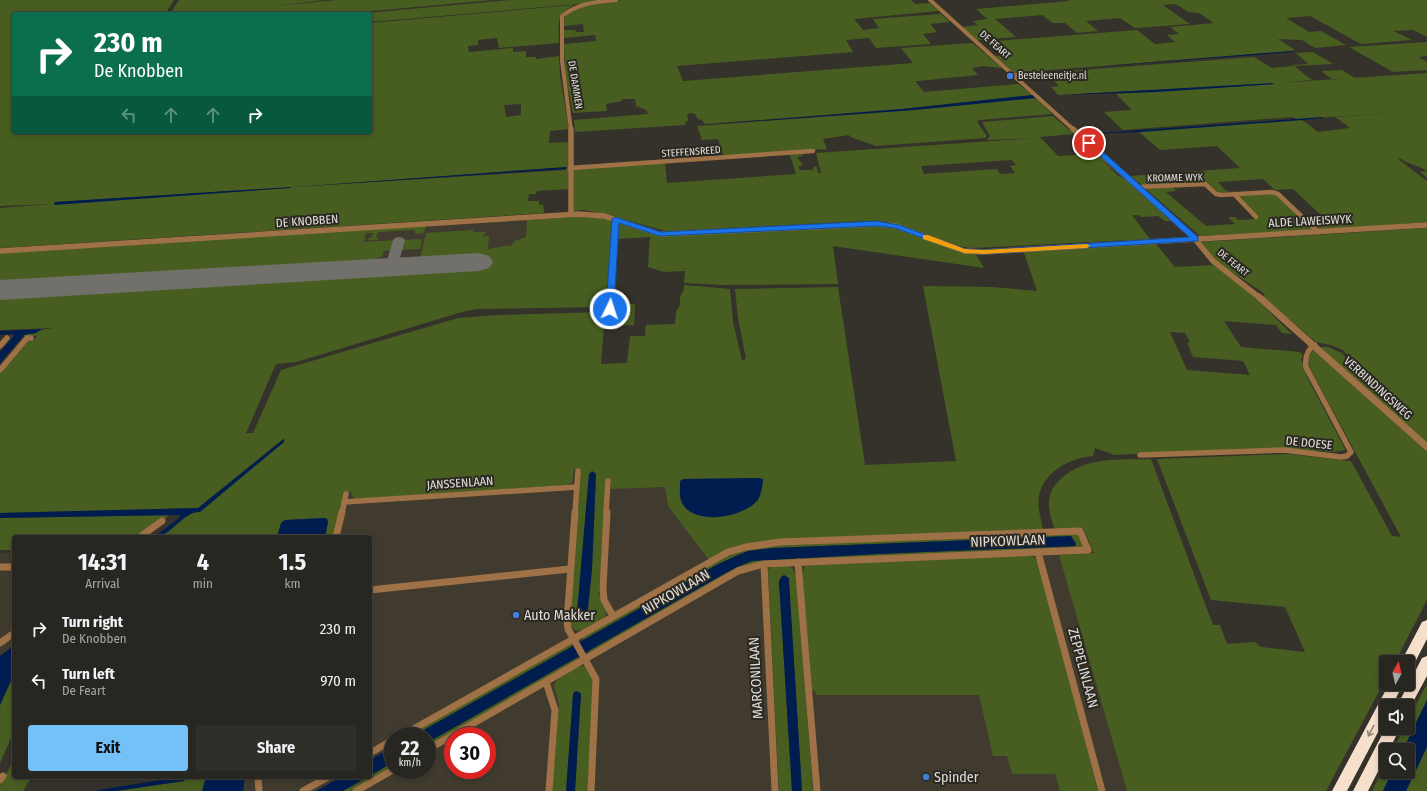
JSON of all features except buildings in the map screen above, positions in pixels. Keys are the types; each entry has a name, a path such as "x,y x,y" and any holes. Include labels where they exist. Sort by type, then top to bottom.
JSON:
{"highway":[{"path":"1412,655 1427,626"},
{"path":"1408,699 1427,662"},
{"path":"1339,791 1392,691"},
{"path":"1360,791 1389,735"}],"street":[{"name":"DE DAMMEN","path":"571,214 570,168 572,134 562,61 562,16 569,10 583,4 616,0"},
{"name":"DE FEART","path":"930,0 1195,239 1213,262 1256,294 1315,345"},
{"path":"1014,75 1044,72"},
{"name":"STEFFENSREED","path":"570,168 813,151"},
{"name":"KROMME WYK","path":"1138,187 1205,184 1216,194 1272,192 1278,194 1318,232"},
{"path":"1234,194 1256,217"},
{"name":"DE KNOBBEN","path":"0,251 571,214 595,214 660,234 876,224 896,226 964,251 984,252 1195,239"},
{"path":"610,309 615,219"},
{"name":"ALDE LAWEISWYK","path":"1195,239 1427,225"},
{"path":"0,339 7,338 0,346"},
{"path":"0,370 27,338 32,338"},
{"name":"VERBINDINGSWEG","path":"1315,345 1427,447"},
{"name":"DE DOESE","path":"1140,455 1284,450 1341,457 1347,456 1351,452 1306,367 1306,354 1310,347 1315,345"},
{"path":"578,471 567,621 568,629 596,679 597,688 591,791"},
{"path":"608,481 603,588 604,600 613,616"},
{"name":"JANSSENLAAN","path":"344,502 576,487"},
{"path":"336,535 346,494"},
{"path":"143,535 162,521"},
{"name":"NIPKOWLAAN","path":"417,727 728,552 746,547 765,544 1080,531 1088,550 764,564 738,572 585,658 436,745"},
{"name":"ZEPPELINLAAN","path":"1038,552 1102,791"},
{"path":"798,562 817,791"},
{"name":"MARCONILAAN","path":"764,564 775,791"},
{"path":"0,567 12,567"},
{"path":"372,590 570,569"},
{"path":"0,643 12,634"},
{"path":"546,682 555,710 549,791"},
{"path":"372,752 384,745"},
{"path":"356,791 384,775"},
{"path":"258,779 259,791"},
{"path":"303,791 324,779"}],"shaded area":[{"path":"527,220 526,237 514,241 481,286 0,330 0,254"},
{"path":"582,466 789,468 795,515 1055,530 1083,528 1094,553 1060,555 1127,791 243,791 245,779 372,779 372,535 326,535 341,488"},
{"path":"0,553 12,553 12,650 0,659"}],"green space":[{"path":"0,0 174,0 166,12 12,12 12,134 372,134 372,23 574,5 564,12 559,20 559,43 499,48 497,38 478,40 478,45 468,46 469,52 513,48 513,52 526,51 526,57 536,57 536,59 559,56 560,76 569,129 550,131 549,143 569,142 568,189 537,191 536,194 529,194 528,201 539,201 539,205 543,204 544,213 0,248 0,208 50,204 0,206","holes":["521,104 521,115 506,117 504,105","567,167 566,170 294,187","292,187 289,188 54,204 55,202"]},
{"path":"179,0 325,0 274,6 337,0 494,0 359,12 171,12"},
{"path":"511,0 606,0 579,4 372,22 372,12"},
{"path":"622,0 911,0 915,4 929,3 939,11 854,19 863,30 879,28 873,19 941,14 950,22 930,24 937,32 923,34 931,44 876,48 869,38 846,40 853,52 677,66 683,81 913,63 901,48 971,43 1002,68 983,66 972,68 978,75 915,81 924,92 1018,84 1033,95 902,109 705,124 702,120 698,119 695,114 690,113 687,115 688,120 685,125 575,132 574,120 648,114 646,110 636,106 635,99 622,99 622,101 606,104 607,111 573,113 565,74 564,44 596,41 595,35 564,38 564,30 584,32 583,24 564,26 565,16 585,5"},
{"path":"1066,0 1427,0 1427,37 1413,30 1393,31 1412,40 1361,44 1310,16 1286,18 1309,32 1321,31 1346,45 1315,48 1302,40 1278,39 1294,49 1292,51 1014,73 995,56 1011,54 997,41 1137,30 1155,44 1175,42 1167,35 1179,34 1170,27 1214,23 1199,13 1189,12 1175,4 1163,5 1190,24 1135,28 1120,18 1086,21 1098,31 1077,33 1065,23 1053,23 1042,15 995,19 1016,37 977,40 962,27 978,25 973,21 987,19 976,9 1070,1"},
{"path":"1427,42 1427,56 1419,57 1427,62 1427,70 1393,72 1349,47"},
{"path":"1313,52 1333,64 1294,66 1312,80 1278,83 1427,73 1427,171 1398,159 1427,181 1427,222 1318,230 1307,219 1322,216 1293,189 1275,190 1263,179 1218,182 1225,190 1230,192 1219,193 1207,183 1142,185 1130,176 1240,168 1217,146 1160,150 1139,132 1298,120 1293,117 1123,130 1104,112 1132,110 1116,94 1274,84 1058,95 1051,87 1059,86 1053,80 1044,80 1041,78 1046,77 1042,73 1254,57 1272,68 1308,64 1296,53","holes":["1390,113 1335,117 1350,128 1318,132 1301,119"]},
{"path":"1342,70 1355,78 1332,79 1321,71"},
{"path":"1033,98 1038,100 1052,114 979,120 977,122 987,136 985,138 876,146 850,137 849,135 823,139 827,149 724,157 718,139 702,140 697,126 914,110"},
{"path":"1053,116 1073,133 1040,137 1058,156 1097,154 1118,176 1123,178 1171,221 1165,221 1158,216 1141,217 1138,215 1132,215 1150,239 973,248 952,244 903,226 884,221 666,231 600,213 583,210 574,211 574,169 665,163 667,183 796,174 790,155 803,154 802,156 797,157 803,165 798,167 800,170 812,170 815,166 817,167 818,173 821,173 816,153 1036,138 987,140 990,136 982,122","holes":["1012,160 1016,165 1010,166 1015,173 1000,174 997,169 924,174 921,166"]},
{"path":"1427,171 1427,178 1420,172"},
{"path":"1173,187 1176,191 1166,192 1206,226 1235,224 1228,217 1235,217 1238,220 1258,219 1236,195 1268,193 1277,195 1313,230 1200,236 1146,189"},
{"path":"592,216 610,220 612,222 607,304 635,304 634,325 604,326 601,364 627,363 630,336 645,336 646,325 675,324 676,312 680,305 680,297 684,290 684,285 730,289 733,322 742,360 746,359 738,318 735,289 838,287 865,465 956,461 923,286 991,287 1037,291 1023,250 1155,243 1175,267 1213,265 1246,289 1292,334 1282,333 1276,325 1224,321 1241,347 1300,352 1303,356 1301,359 1309,381 1345,450 1333,452 1275,448 1112,455 1095,448 1093,456 1084,457 1067,463 1059,467 1046,479 1039,496 1038,504 1043,530 752,543 730,549 709,560 668,506 665,487 611,489 611,480 606,480 599,593 606,614 600,622 582,630 573,629 570,623 580,469 574,469 572,483 567,485 356,499 353,497 351,492 346,492 335,535 325,535 328,522 327,519 324,518 285,520 281,523 278,535 163,535 198,508 0,513 0,372 25,342 35,339 37,336 23,336 24,335 54,328 0,330 0,295 415,272 417,270 479,266 480,258 419,262 426,233 473,230 473,232 486,232 483,236 489,236 488,249 512,245 514,241 526,237 527,220","holes":["605,307 605,312 497,315 458,318 281,370 253,433 246,433 276,364 296,362 476,309","1170,332 1185,333 1190,342 1187,343 1193,357 1243,361 1250,375 1187,370","283,439 284,442 200,506","595,472 592,569 588,611 579,590 589,474","684,479 763,479 758,499 680,481"]},
{"path":"618,223 651,233 886,226 975,253 984,268 833,246 838,284 723,285 684,283 685,271 664,272 648,267 650,237 616,239"},
{"path":"426,226 424,233 415,234 415,230 378,232 376,238 378,238 378,240 368,240 372,237 373,233 366,233 364,238 367,238 362,242 398,240 395,250 384,251 382,256 370,262 0,284 0,252"},
{"path":"1427,228 1427,444 1321,348 1328,347 1342,353 1364,382 1377,392 1389,396 1389,393 1375,387 1369,382 1343,350 1331,345 1316,342 1263,297 1265,295 1262,292 1214,259 1201,242"},
{"path":"422,239 420,249 398,250 400,240"},
{"path":"1315,350 1427,449 1427,600 1399,655 1379,655 1379,691 1326,791 1127,791 1059,555 1094,553 1083,528 1055,530 1049,509 1049,499 1051,493 1061,479 1081,466 1104,461 1151,459 1213,625 1220,625 1227,644 1255,642 1261,647 1305,652 1285,607 1211,600 1157,459 1288,454 1351,461 1392,536 1401,537 1310,368 1309,355"},
{"path":"168,515 165,520 140,535 12,535 12,550 0,550 0,518"},
{"path":"1077,534 1080,536 1084,548 762,562 590,652 589,650 722,575 752,561 1075,546 1076,544 1071,536 773,548 748,551 736,555 583,640 583,637 728,555 758,546"},
{"path":"1027,555 1034,557 1039,563 1098,791 1060,791 1055,774 1012,774 1007,756 993,756 979,695 816,695 815,691 812,691 802,574 805,566"},
{"path":"788,566 792,568 796,575 813,791 802,791 789,581 781,577 779,582 792,791 779,791 768,570 771,567"},
{"path":"571,644 572,647 429,727 423,727"},
{"path":"577,657 578,660 462,727 455,727"},
{"path":"583,666 586,667 594,681 588,791 575,791 581,694 580,692 574,692 566,791 552,791 559,704 554,686 558,679 566,673"},
{"path":"12,678 12,736 0,763 0,705"},
{"path":"1427,684 1427,700 1415,725 1415,706"},
{"path":"444,733 444,737 436,742 436,738"},
{"path":"1400,735 1410,735 1406,743 1396,743"},
{"path":"1427,747 1427,791 1406,791 1412,779 1415,779 1415,772"},
{"path":"12,763 12,779 31,779 23,791 0,791 0,786"},
{"path":"384,767 384,772 372,779 372,775"},
{"path":"1379,777 1379,779 1389,779 1383,791 1372,791"},
{"path":"186,779 205,779 202,791 116,791 184,781"},
{"path":"366,779 372,779 350,791 343,791"}],"water":[{"path":"1292,51 1294,52 1092,67"},
{"path":"1274,84 1157,92 1061,95"},
{"path":"1033,95 1036,98 914,110 702,125 902,109"},
{"path":"1323,117 1303,120 1139,132 1084,134"},
{"path":"567,167 566,169 294,187"},
{"path":"292,187 289,188 54,205 55,202"},
{"path":"42,329 36,333 24,335 0,363 0,352 14,336 14,334 0,335 0,331"},
{"path":"284,439 284,442 200,512 187,516 162,535 157,535 179,518 180,515 0,518 0,513 198,508"},
{"path":"592,471 596,474 592,569 587,617 583,620 578,619 577,612 589,474"},
{"path":"684,479 763,479 762,490 758,500 751,506 731,515 707,517 697,515 688,510 681,501 680,481"},
{"path":"327,519 328,522 325,535 278,535 281,523 285,520"},
{"path":"1071,536 1076,544 1075,546 752,561 722,575 455,727 444,727 444,733 436,738 436,727 429,727 718,564 748,551 773,548"},
{"path":"784,575 789,578 802,791 792,791 779,582 781,577"},
{"path":"12,647 12,678 0,705 0,656"},
{"path":"577,691 581,694 575,791 566,791 573,695 574,692"},
{"path":"1427,700 1427,747 1415,772 1415,743 1406,743 1410,735 1415,735 1415,725"},
{"path":"384,752 384,767 372,775 372,759"},
{"path":"167,779 186,779 184,781 116,791 92,791"},
{"path":"205,779 245,779 243,791 202,791"},
{"path":"337,779 364,779 343,791 316,791"},
{"path":"1389,779 1412,779 1406,791 1383,791"}],"taxiway":[{"path":"391,268 399,240"}],"runway":[{"path":"0,290 479,262"}],"slow traffic":[{"path":"925,237 964,251 984,252 1087,246"}],"place":[{"name":"Besteleeneitje.nl","path":"1010,76"},
{"name":"Auto Makker","path":"516,615"},
{"name":"Spinder","path":"926,777"}],"route":[{"path":"610,309 615,219 660,234 876,224 896,226 964,251 984,252 1195,239 1089,143"}]}
